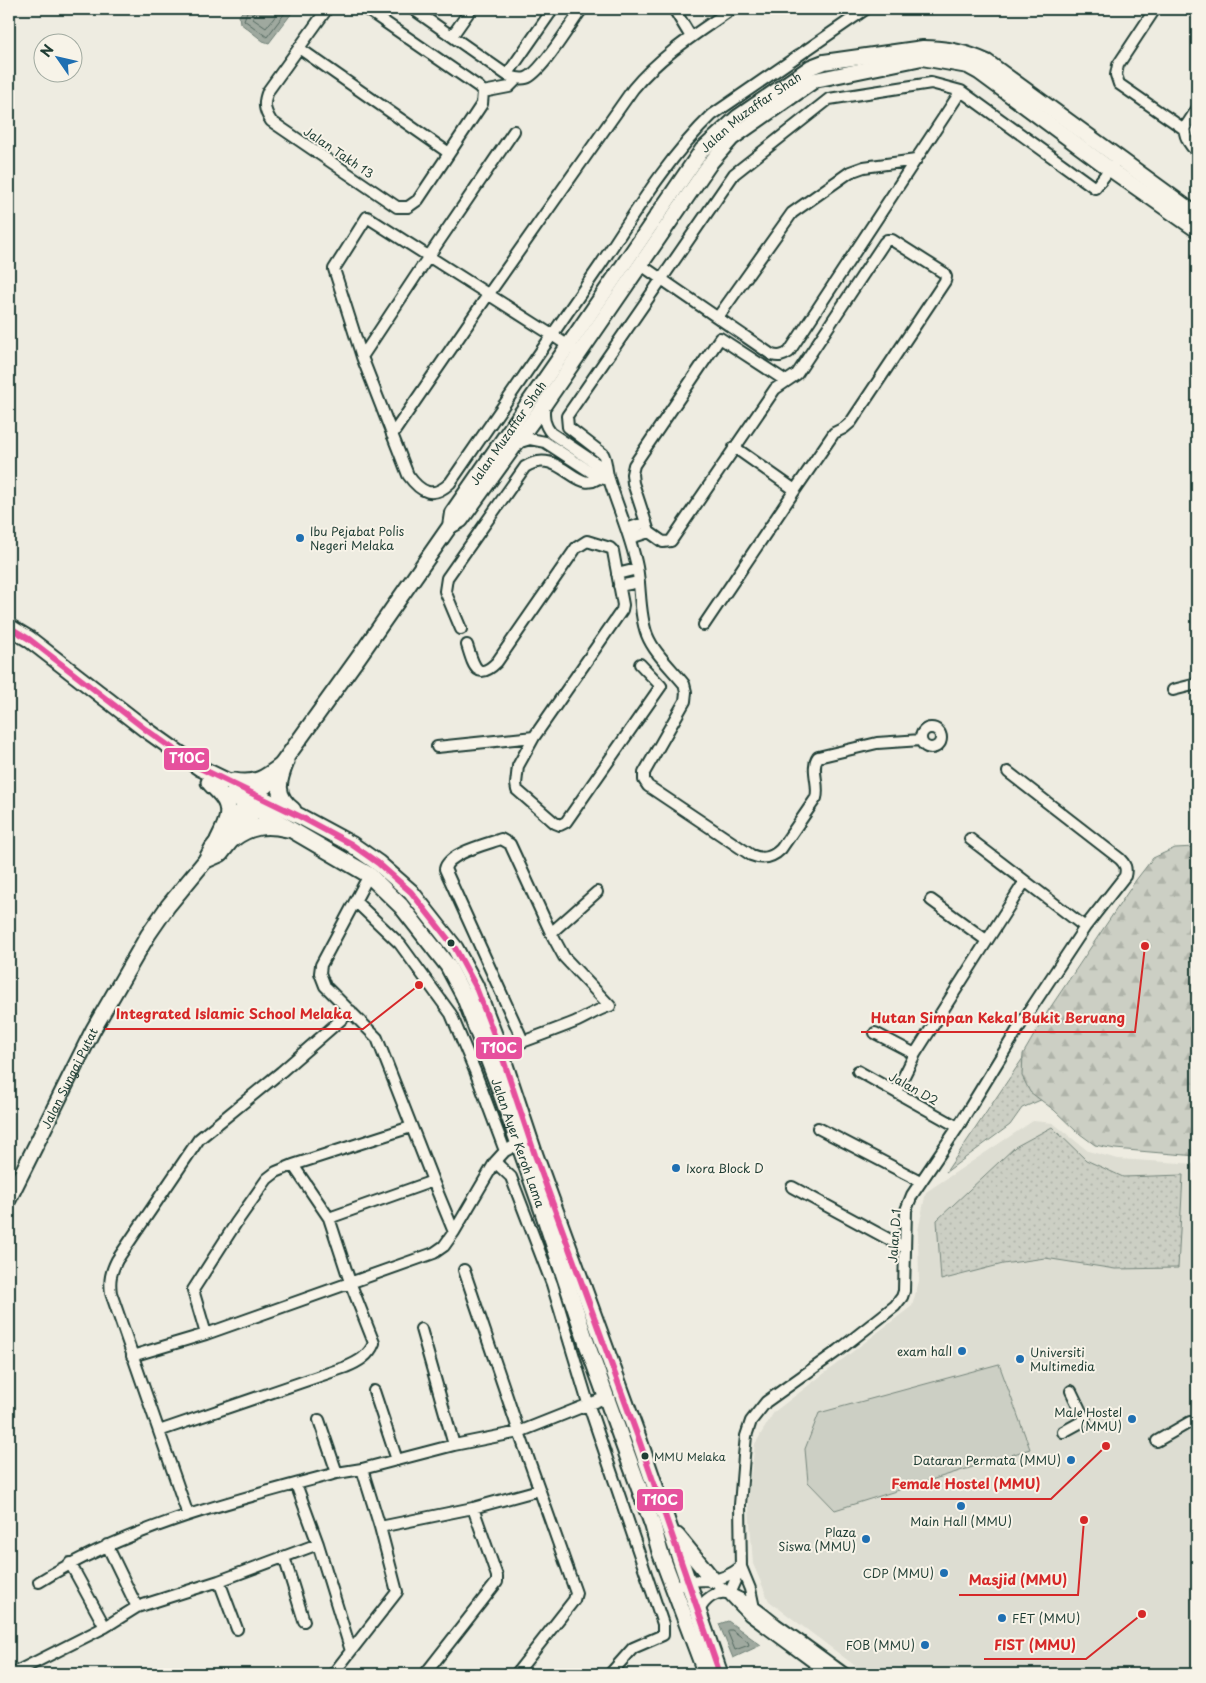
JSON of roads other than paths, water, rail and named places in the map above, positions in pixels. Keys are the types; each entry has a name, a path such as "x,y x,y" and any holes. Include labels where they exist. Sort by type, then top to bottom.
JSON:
{"main road":[{"name":"Jalan Muzaffar Shah","path":"450,526 461,520 544,405 574,350 702,150 738,117 811,67 824,62 923,48 934,48 976,57 987,62 1197,230"},
{"name":"Jalan Muzaffar Shah","path":"257,798 450,526 452,513 574,350 642,265 711,162 732,138 815,80 922,58 968,66 1114,163 1197,215"},
{"name":"Jalan Ayer Keroh Lama","path":"9,627 29,639 213,779"},
{"name":"Jalan Ayer Keroh Lama","path":"9,638 65,676 155,749 213,779 301,817 351,844 378,863 410,892 456,948 475,985 500,1050 535,1155 639,1440 720,1674"},
{"path":"213,779 253,782 264,778 284,761"},
{"path":"284,761 280,779 280,796 301,817"},
{"path":"213,779 229,810 225,840"},
{"name":"Jalan Ayer Keroh Lama","path":"257,798 298,833 369,876 401,906 448,966 464,996 484,1046 511,1148 542,1209 558,1262 653,1526 660,1552 706,1674"},
{"name":"Jalan Sungai Putat","path":"9,1200 93,1030 129,966 168,906 205,861 221,854 225,840 257,798"},
{"path":"225,840 245,830 258,827 282,828 298,833"},
{"path":"604,1347 606,1364 613,1387 607,1397 621,1407 631,1434 639,1440"},
{"path":"669,1527 713,1580"}],"street":[{"path":"327,9 299,48 449,153 482,104 483,92 479,86 366,9"},
{"path":"413,9 512,77 525,78 538,69 582,9"},
{"path":"452,36 471,9"},
{"path":"483,92 509,87 512,77 553,9"},
{"path":"674,9 691,37"},
{"path":"392,435 488,294 637,84 691,37 732,9"},
{"path":"574,350 552,335 367,217 334,269 362,357 408,475 413,483 428,493 436,493 443,490 450,483 552,335 632,218 693,133 712,115 866,9"},
{"path":"1155,9 1118,65 1116,75 1119,84 1184,129 1186,138 1197,152"},
{"name":"Jalan Takh 13","path":"299,48 264,98 264,106 271,121 397,207 408,207 418,200 449,153"},
{"path":"921,740 877,743 818,757 815,765 816,798 774,856 761,859 751,856 648,786 644,780 644,773 685,701 686,692 684,684 652,644 644,625 637,569 629,533 605,476 606,462 603,454 568,427 567,416 734,174 830,99 931,82 961,91 1095,188 1114,163"},
{"path":"642,265 772,355 781,356 789,352 961,91"},
{"path":"1184,129 1197,110"},
{"path":"362,357 428,256 514,131"},
{"path":"718,318 792,214 850,172 864,167 916,160"},
{"path":"704,625 834,433 851,422 945,281 944,273 892,240 887,240 797,374 786,382 774,390 671,541 663,542 648,527 633,482 634,464 720,338 786,382"},
{"path":"544,405 543,420 546,427 605,476"},
{"path":"517,443 530,439 545,442 605,476"},
{"path":"734,447 795,490"},
{"path":"461,629 445,591 447,578 525,467 536,462 548,461 559,465 585,482 594,482 605,476"},
{"path":"629,533 648,527"},
{"path":"467,645 475,668 484,672 491,668 576,548 587,541 610,548 613,551 623,605 620,616 534,737 518,766 516,784 518,790 554,823 560,825 566,822 661,686 640,664"},
{"path":"617,574 637,569"},
{"path":"619,586 639,582"},
{"path":"1173,690 1197,684"},
{"path":"437,747 534,737"},
{"name":"Jalan D 1","path":"729,1594 741,1567 740,1505 746,1436 751,1421 766,1402 839,1350 898,1302 904,1292 906,1210 912,1195 958,1127 1024,1019 1085,927 1125,876 1124,863 1120,859 1008,772"},
{"path":"500,1050 523,1042 563,1027 594,1014 606,1005 564,957 508,841 501,839 477,847 454,858 446,864 445,869 523,1042"},
{"path":"970,839 1085,927"},
{"path":"369,876 321,966 320,973 325,986 377,1038 432,1181 454,1232"},
{"path":"896,1092 915,1054 1025,881"},
{"path":"551,932 597,892"},
{"path":"932,900 986,940"},
{"path":"132,1356 206,1334 434,1253 444,1246 454,1232 495,1162 511,1148 451,1014 400,944 355,901"},
{"path":"188,1515 111,1293 111,1272 117,1260 199,1139 281,1072 351,1011"},
{"path":"563,1027 568,1037"},
{"path":"875,1034 915,1054"},
{"name":"Jalan D2","path":"858,1071 958,1127"},
{"path":"206,1334 193,1290 267,1179 276,1172 293,1165 412,1127"},
{"path":"818,1128 920,1181"},
{"path":"495,1162 511,1177 552,1284 588,1403 663,1624 663,1635 634,1648 610,1674"},
{"path":"158,1431 346,1367 360,1360 372,1349 374,1343 350,1282 329,1218 293,1165"},
{"path":"329,1218 432,1181"},
{"path":"792,1187 905,1248"},
{"path":"464,1270 576,1596 516,1674"},
{"path":"421,1329 454,1445"},
{"path":"1063,1432 1085,1420 1070,1390"},
{"path":"374,1391 397,1460"},
{"path":"39,1582 70,1563 107,1545 188,1515 337,1473 362,1469 454,1445 519,1432 607,1397"},
{"path":"319,1420 337,1473"},
{"path":"1157,1441 1190,1422"},
{"path":"333,1674 397,1592 362,1469"},
{"path":"296,1484 318,1544 351,1651"},
{"path":"380,1528 473,1508 539,1490"},
{"path":"425,1674 497,1582 497,1576 473,1508"},
{"path":"12,1674 105,1627 137,1607 219,1581 318,1544"},
{"path":"107,1545 137,1607"},
{"path":"284,1557 304,1621"},
{"path":"70,1563 105,1627"},
{"path":"677,1595 677,1589 688,1581 713,1580 728,1576 741,1567 750,1589 754,1608"},
{"path":"713,1580 749,1615 829,1674"},
{"path":"219,1581 237,1630"},
{"path":"699,1611 702,1604 708,1598 722,1593 729,1594 754,1608 846,1674"}],"water":[{"path":"244,9 295,9 269,43 263,41 240,23 239,16"},
{"path":"728,1621 761,1645 733,1658 719,1624"}],"place":[{"name":"Ibu Pejabat Polis Negeri Melaka","path":"300,538"},
{"name":"Hutan Simpan Kekal Bukit Beruang","path":"1145,946"},
{"name":"Integrated Islamic School Melaka","path":"419,985"},
{"name":"Ixora Block D","path":"676,1168"},
{"name":"exam hall","path":"962,1351"},
{"name":"Universiti Multimedia","path":"1020,1359"},
{"name":"Male Hostel (MMU)","path":"1132,1419"},
{"name":"Female Hostel (MMU)","path":"1106,1446"},
{"name":"MMU Melaka","path":"645,1456"},
{"name":"Dataran Permata (MMU)","path":"1071,1460"},
{"name":"Main Hall (MMU)","path":"961,1506"},
{"name":"Masjid (MMU)","path":"1084,1520"},
{"name":"Plaza Siswa (MMU)","path":"866,1539"},
{"name":"CDP (MMU)","path":"944,1573"},
{"name":"FIST (MMU)","path":"1142,1614"},
{"name":"FET (MMU)","path":"1002,1618"},
{"name":"FOB (MMU)","path":"925,1645"}]}
